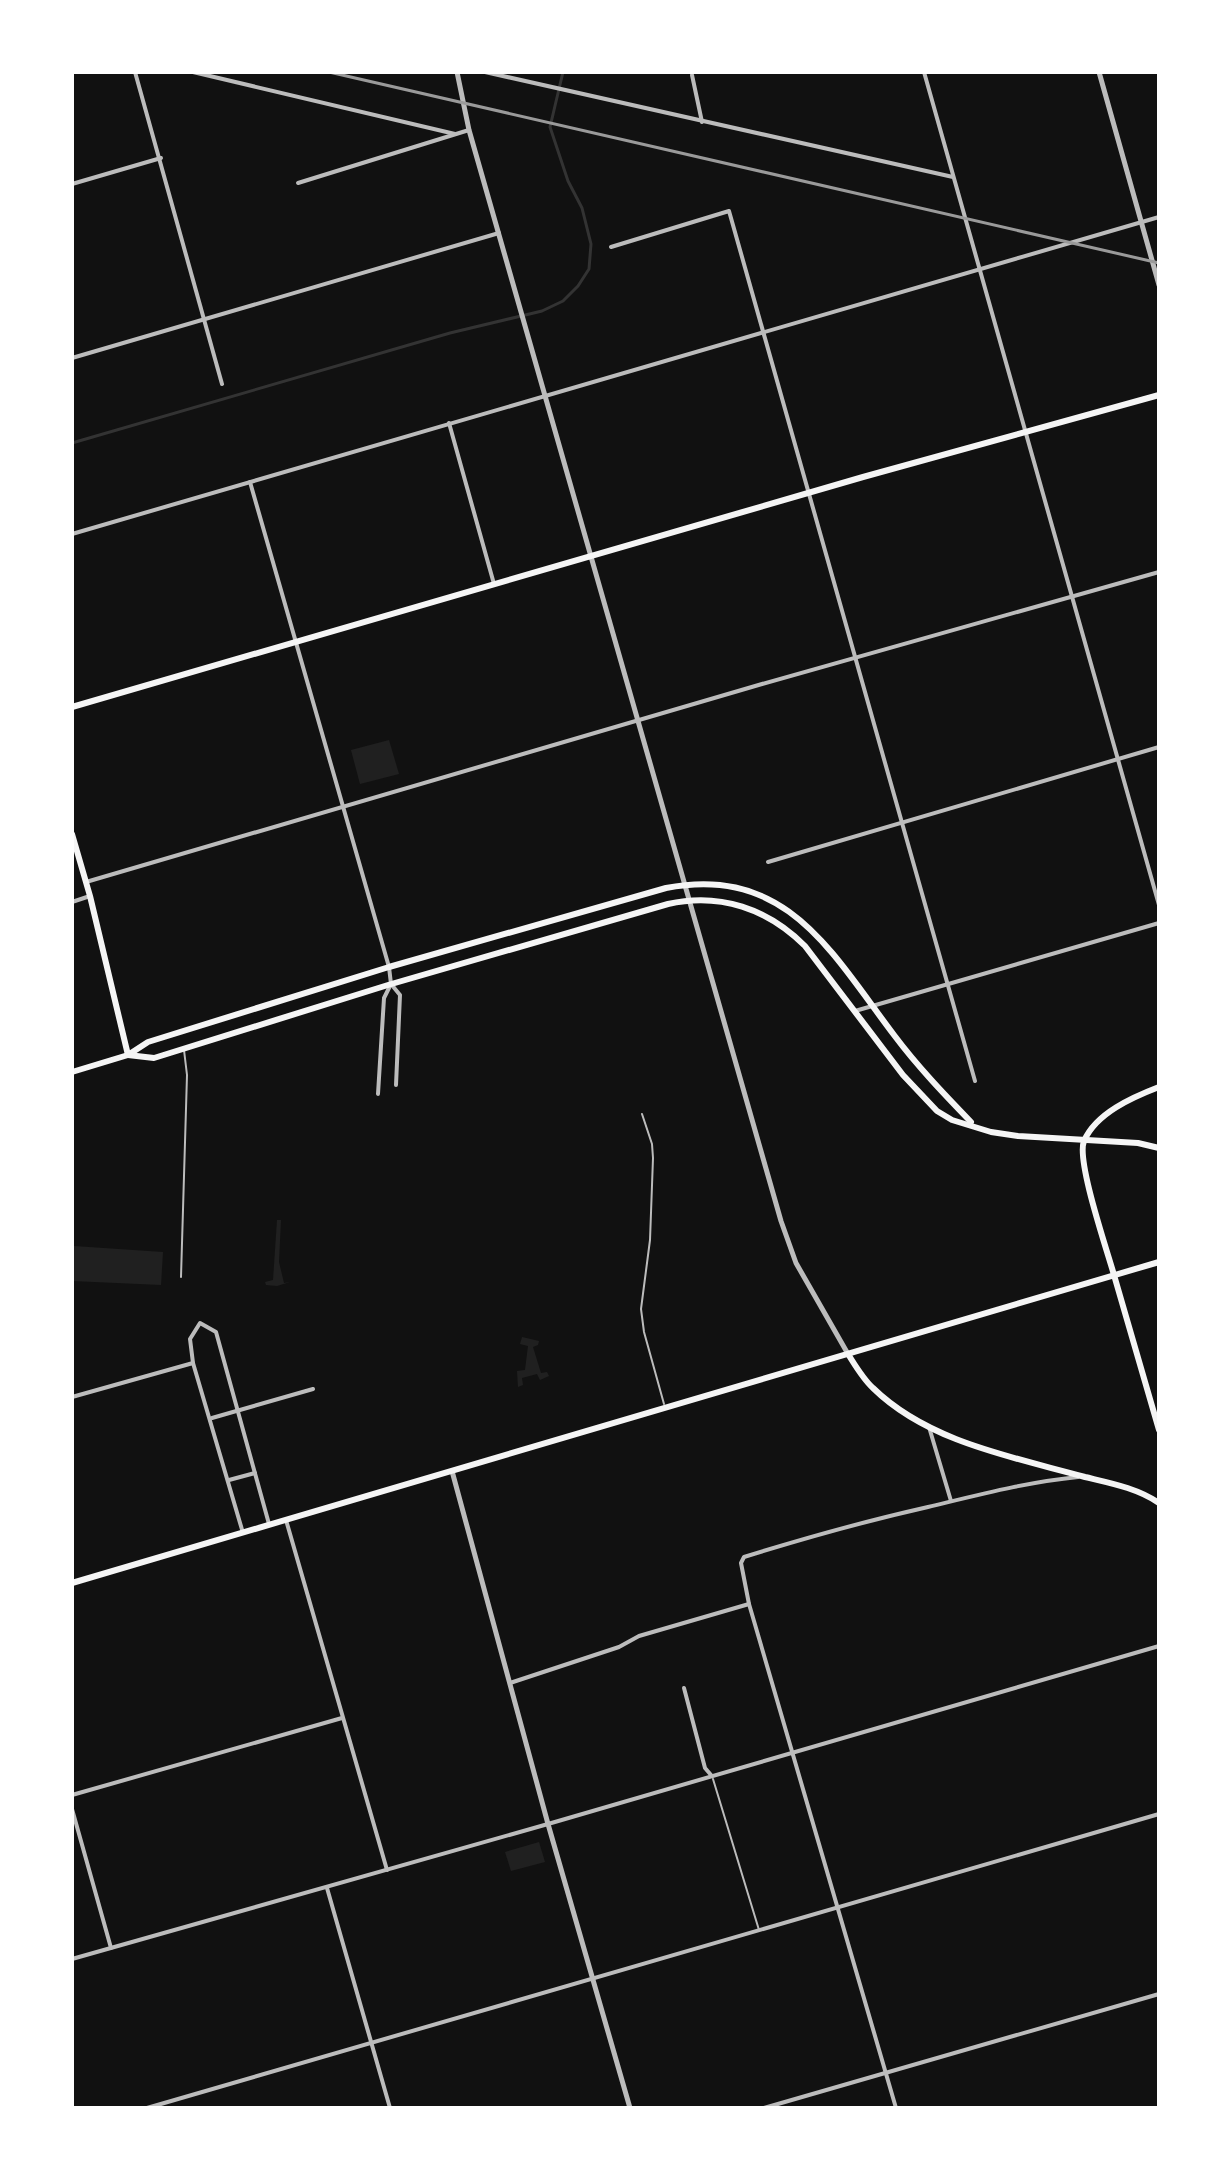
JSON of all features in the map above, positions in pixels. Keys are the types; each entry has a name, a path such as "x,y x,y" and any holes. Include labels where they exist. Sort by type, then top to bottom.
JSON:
{"main road":[{"path":"72,707 1159,395"},
{"path":"72,834 128,1055"},
{"path":"72,1072 128,1055 148,1042 389,967 683,885 720,884 762,895 811,927 928,1078 973,1124"},
{"path":"128,1055 154,1058 391,984 688,900 733,904 764,914 786,927 805,946 903,1075 937,1111 952,1120 991,1132 1018,1136 1138,1143 1159,1148"},
{"path":"1159,1087 1111,1109 1084,1140 1082,1161 1159,1430"},
{"path":"72,1583 1159,1262"},
{"path":"848,1354 871,1387 901,1411 929,1427 996,1452 1136,1490 1159,1503"}],"street":[{"path":"135,72 222,384"},
{"path":"193,72 455,134"},
{"path":"457,72 469,130 781,1221 796,1263 848,1354"},
{"path":"485,72 953,177"},
{"path":"924,72 1159,905"},
{"path":"1099,72 1159,285"},
{"path":"692,75 702,122"},
{"path":"298,183 469,130"},
{"path":"72,184 161,158"},
{"path":"611,247 729,211 975,1081"},
{"path":"72,534 1159,217"},
{"path":"72,358 499,233"},
{"path":"449,423 494,586"},
{"path":"250,482 389,967 391,984 400,995 396,1085"},
{"path":"86,882 855,657 1159,572"},
{"path":"768,862 1159,747"},
{"path":"72,902 90,896"},
{"path":"855,1011 1159,923"},
{"path":"378,1094 384,998 391,984"},
{"path":"243,1533 212,1418 193,1363 190,1339 200,1323 216,1332 269,1525"},
{"path":"72,1397 193,1363"},
{"path":"212,1418 313,1389"},
{"path":"929,1427 951,1501"},
{"path":"452,1471 548,1824 630,2108"},
{"path":"229,1480 255,1473"},
{"path":"896,2108 740,1569 744,1557 861,1523 1046,1480 1085,1477"},
{"path":"286,1520 387,1870"},
{"path":"510,1683 619,1647 639,1636 749,1604"},
{"path":"72,1959 1159,1646"},
{"path":"684,1688 705,1768 711,1775"},
{"path":"72,1795 342,1718"},
{"path":"72,1809 111,1948"},
{"path":"147,2108 1159,1814"},
{"path":"327,1888 390,2108"},
{"path":"764,2108 1159,1994"}],"lane":[{"path":"181,1277 187,1075 184,1048"},
{"path":"642,1114 652,1144 653,1158 650,1240 641,1309 664,1408"},
{"path":"711,1775 759,1931"}],"shaded area":[{"path":"389,740 399,774 360,784 351,750"},
{"path":"277,1220 281,1220 279,1262 284,1283 290,1282 277,1286 266,1285 265,1282 273,1280"},
{"path":"74,1246 163,1252 161,1285 72,1281"},
{"path":"522,1337 539,1341 533,1347 541,1373 547,1372 549,1376 540,1380 537,1374 522,1378 523,1385 518,1387 517,1371 525,1370 528,1346 520,1344"},
{"path":"539,1842 545,1862 511,1871 505,1852"}],"waterway":[{"path":"72,443 450,333 542,311 563,301 589,269 591,244 582,208 568,181 550,127 563,72"}],"railway":[{"path":"329,72 1159,263"}]}
